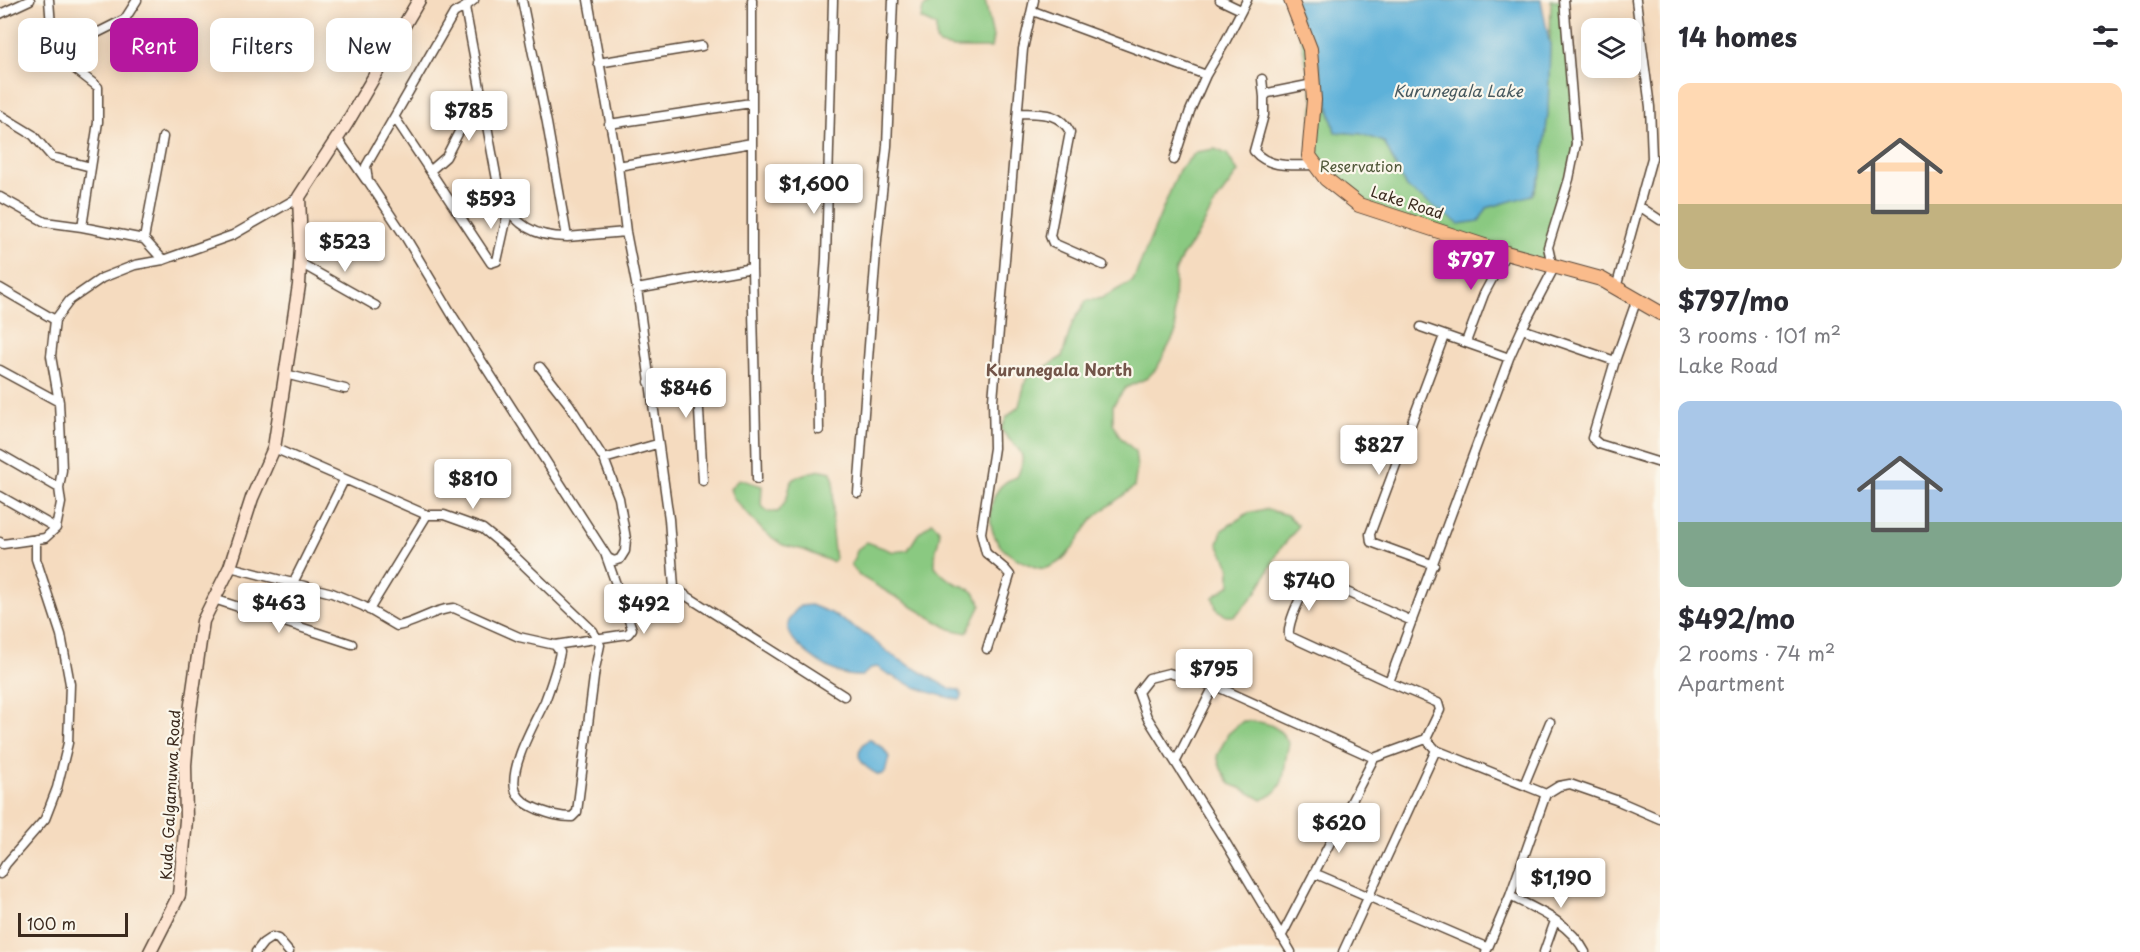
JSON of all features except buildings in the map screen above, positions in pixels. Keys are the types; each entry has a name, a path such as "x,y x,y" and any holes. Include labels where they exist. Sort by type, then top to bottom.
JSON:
{"main road":[{"path":"1291,0 1310,48 1314,100 1309,156 1316,165"},
{"name":"Lake Road","path":"1316,165 1326,179 1359,205 1506,253 1602,279 1660,313"}],"street":[{"path":"0,14 30,0"},
{"path":"48,0 50,18"},
{"path":"98,32 125,19 137,0"},
{"path":"0,542 45,538 56,528 61,503 59,488 62,470 59,402 51,356 55,320 70,300 102,278 135,265 163,260 233,235 298,197 337,138 419,0"},
{"path":"474,0 454,13 366,166 368,181 608,558 614,561 620,559 625,551 626,539 619,498 604,459 569,404 540,367"},
{"path":"522,0 567,237"},
{"path":"588,0 618,166 626,232 637,289 669,519 676,591 844,696"},
{"path":"752,0 752,268 757,479"},
{"path":"819,430 818,375 826,258 833,0"},
{"path":"858,493 887,146 893,0"},
{"path":"987,649 1010,575 986,553 981,533 994,448 993,400 1023,49 1034,0"},
{"path":"1220,0 1241,10"},
{"path":"1174,160 1190,111 1206,75 1247,0"},
{"path":"1389,682 1509,358 1554,266 1548,247 1569,179 1576,144 1564,0"},
{"path":"1616,288 1639,206 1656,159 1636,0"},
{"path":"465,7 500,196 508,212 518,223 531,230 556,237 626,232"},
{"path":"1032,11 1206,75"},
{"path":"598,63 702,46"},
{"path":"79,72 98,87 98,122 82,227"},
{"path":"1262,79 1264,115 1254,151 1261,159 1273,164 1316,165"},
{"path":"1264,97 1268,93 1294,86 1313,84"},
{"path":"430,171 446,157 480,91"},
{"path":"609,124 751,103"},
{"path":"1018,113 1051,115 1065,122 1070,132 1050,236 1053,243 1103,265"},
{"path":"0,115 33,135 52,157 91,167"},
{"path":"395,118 491,263 497,261 508,212"},
{"path":"144,239 164,137"},
{"path":"337,138 372,187"},
{"path":"618,166 752,142"},
{"path":"0,196 45,222 144,239 163,260"},
{"name":"Kuda Galgamuwa Road","path":"150,952 179,896 186,820 185,765 189,718 203,621 230,567 252,498 274,448 299,285 298,197"},
{"path":"1639,206 1660,220"},
{"path":"1466,342 1484,294 1506,253"},
{"path":"300,263 376,306"},
{"path":"637,289 752,268"},
{"path":"0,288 55,320"},
{"path":"1637,299 1615,361 1592,438 1599,444 1660,463"},
{"path":"1421,327 1509,358"},
{"path":"1522,329 1615,361"},
{"path":"1434,565 1371,543 1370,534 1444,336"},
{"path":"0,370 59,402"},
{"path":"285,374 345,389"},
{"path":"649,382 697,375 704,481"},
{"path":"604,459 657,444"},
{"path":"274,448 427,515 444,515 471,524 494,537 578,615 598,638 600,645 577,813 572,817 558,817 525,804 516,792 514,780 521,750 545,700 558,665 560,652 555,645"},
{"path":"0,454 59,488"},
{"path":"293,583 344,480"},
{"path":"0,496 56,528"},
{"path":"369,610 427,515"},
{"path":"0,874 45,819 57,788 68,743 70,684 61,635 36,559 36,539"},
{"path":"230,567 332,593 397,626 405,625 444,608 454,608 519,637 555,645 627,634 632,629 604,551"},
{"path":"1281,937 1374,758 1426,739 1440,710 1438,703 1289,636 1288,630 1299,600 1310,579 1315,578 1412,621"},
{"path":"214,599 352,644"},
{"path":"1291,952 1147,717 1138,692 1149,678 1169,673 1214,686 1374,758"},
{"path":"1176,761 1214,686"},
{"path":"1524,785 1550,722"},
{"path":"1426,739 1436,750 1546,794"},
{"path":"1343,952 1436,750"},
{"path":"1314,873 1487,950 1510,896 1546,794 1559,786 1570,784 1660,819"},
{"path":"1510,896 1571,930 1585,952"},
{"path":"1544,952 1555,921"},
{"path":"256,952 272,937 278,939 289,952"}],"green space":[{"path":"935,0 985,0 993,37 991,48 954,48 939,45 936,40 936,26 921,19 923,8"},
{"name":"Reservation","path":"1293,0 1318,62 1335,132 1362,134 1384,142 1406,187 1487,208 1533,194 1541,173 1548,113 1551,0 1564,0 1576,144 1548,247 1552,265 1359,205 1309,156 1314,100"},
{"path":"1215,149 1227,154 1238,172 1214,205 1197,236 1182,256 1175,272 1176,332 1157,368 1147,378 1125,388 1113,405 1113,423 1120,437 1135,451 1137,468 1134,487 1097,515 1070,551 1056,564 1047,568 1039,568 1013,557 997,541 990,513 995,495 1008,481 1017,477 1022,460 1019,450 1001,429 1007,417 1019,406 1026,379 1062,357 1072,324 1086,301 1102,298 1133,281 1179,170 1196,152"},
{"path":"822,470 831,472 834,481 832,533 835,560 832,562 804,550 783,545 764,532 734,499 730,489 739,479 762,486 761,505 768,512 778,512 793,480 798,476"},
{"path":"1265,509 1287,515 1298,525 1280,549 1256,593 1235,616 1226,616 1216,608 1213,597 1230,585 1230,568 1218,544 1222,530 1248,513"},
{"path":"932,522 940,535 935,566 951,581 972,591 981,605 967,633 950,629 860,576 851,565 858,549 867,542 894,552 908,550 918,534"},
{"path":"1243,721 1258,722 1276,728 1289,744 1281,783 1271,795 1262,800 1230,784 1221,769 1217,756 1228,734"}],"water":[{"name":"Kurunegala Lake","path":"1293,0 1541,0 1550,45 1548,113 1541,174 1532,195 1487,208 1479,221 1459,224 1406,187 1384,142 1361,134 1335,132 1318,62"},
{"path":"811,605 831,613 868,636 893,656 950,689 959,690 962,696 960,700 917,688 877,667 871,668 862,676 852,676 836,671 819,661 801,648 794,640 788,626 790,617 800,606"},
{"path":"869,739 883,748 889,757 885,773 879,775 860,760 860,750"}],"district":[{"name":"Kurunegala North","path":"1059,370"}]}
